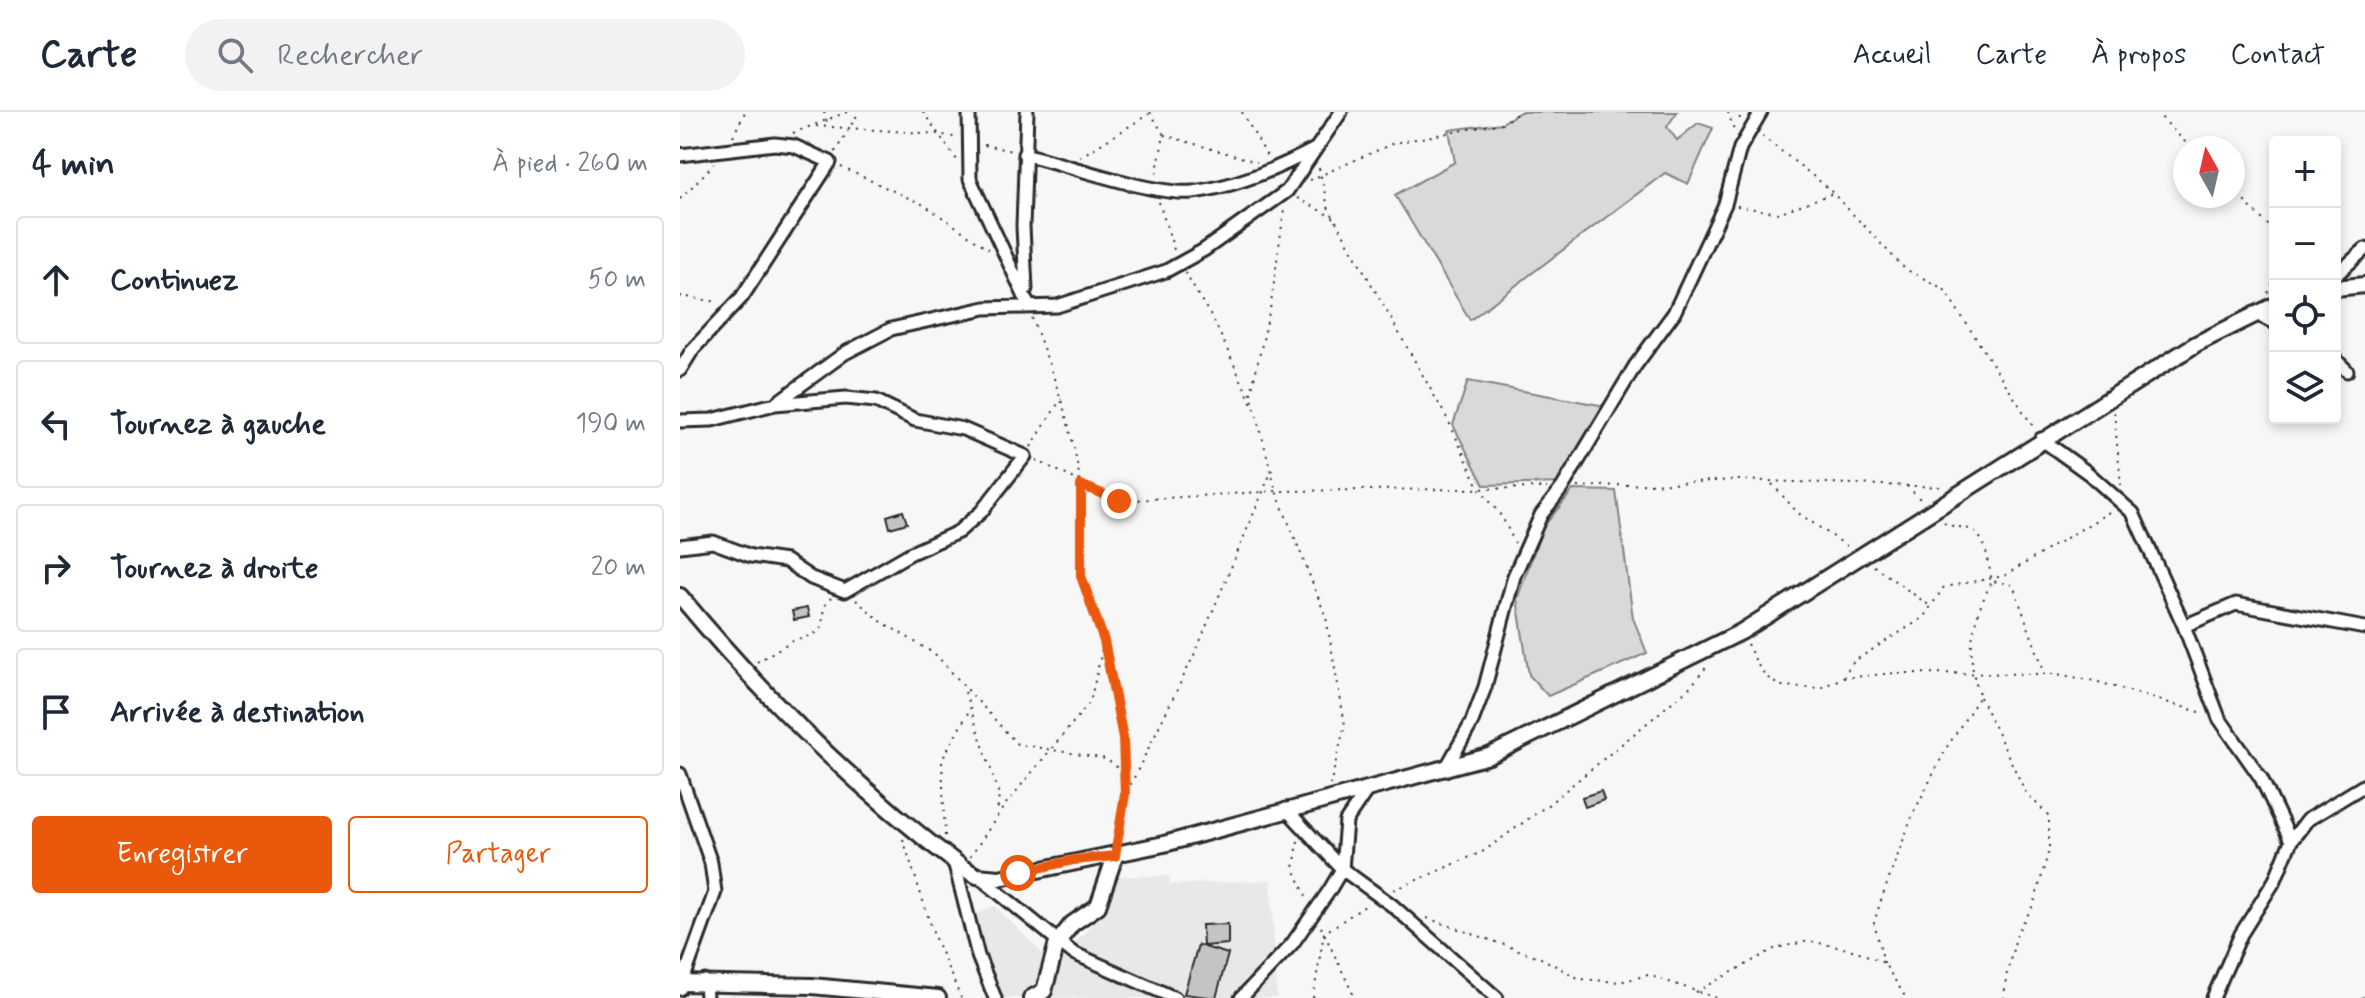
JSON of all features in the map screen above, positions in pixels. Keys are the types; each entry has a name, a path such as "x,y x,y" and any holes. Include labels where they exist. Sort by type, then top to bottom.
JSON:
{"street":[{"path":"969,112 970,179 1029,306"},
{"path":"1027,112 1023,276 1029,306"},
{"path":"775,404 845,353 891,329 946,315 1057,306 1166,271 1204,250 1287,191 1341,112"},
{"path":"1445,770 1471,724 1485,687 1522,557 1541,515 1562,488 1635,366 1674,313 1725,204 1740,148 1761,112"},
{"path":"680,155 725,149 794,146 830,162 742,297 693,349 680,370"},
{"path":"1024,154 1158,189 1191,192 1273,167 1318,147"},
{"path":"2341,271 2365,249"},
{"path":"2341,287 2365,285"},
{"path":"977,876 999,878 1074,860 1115,856 1489,756 1564,722 1741,632 1932,513 2041,439 2196,344 2269,307"},
{"path":"2254,313 2269,320"},
{"path":"2341,365 2347,371"},
{"path":"680,421 712,420 775,404 846,398 876,401 915,420 963,429 1025,456 981,512 958,532 911,553 845,591 811,578 786,561 751,556 713,542 680,546"},
{"path":"2041,439 2121,501 2139,522 2154,567 2184,626 2219,718 2261,778 2291,841"},
{"path":"680,596 744,671 855,777 954,861 977,876 1057,943 1112,973 1175,998"},
{"path":"2184,626 2225,605 2236,604 2365,628"},
{"path":"680,774 711,863 715,892 681,985 705,981 812,986 938,998"},
{"path":"2213,998 2241,934 2275,880 2291,841 2307,820 2365,785"},
{"path":"1241,998 1292,944 1342,869 1346,821 1367,790"},
{"path":"1286,809 1342,869 1381,896 1497,998"},
{"path":"1031,998 1044,991 1057,943 1072,924 1098,906 1115,856"},
{"path":"954,861 968,921 995,998"},
{"path":"705,981 706,998"}],"path":[{"path":"680,199 725,149 745,112"},
{"path":"824,112 829,127"},
{"path":"789,134 847,112"},
{"path":"859,112 830,162 924,205 1006,259"},
{"path":"923,112 970,179"},
{"path":"1308,181 1394,143 1502,123 1520,112"},
{"path":"1728,112 1740,148"},
{"path":"1733,112 1832,194 1905,269 1944,289 2041,439"},
{"path":"2156,112 2179,136"},
{"path":"1069,164 1152,113"},
{"path":"816,126 939,134 1024,154"},
{"path":"1164,135 1273,167"},
{"path":"1318,147 1319,176 1328,207 1448,420 1480,489 1502,517 1522,557"},
{"path":"1287,191 1271,304 1251,393 1276,491 1326,617 1345,725 1336,752 1328,798"},
{"path":"1725,204 1778,213 1832,194"},
{"path":"2245,202 2269,226"},
{"path":"680,296 714,303 742,297"},
{"path":"1029,306 1061,399 1081,485 1081,576 1104,641 1123,738 1125,794 1115,856"},
{"path":"1992,581 2108,514 2121,501 2121,459 2111,397"},
{"path":"1061,399 1025,456 1119,501 1265,491 1562,488 1737,480 1964,489"},
{"path":"1125,794 1196,651 1272,469"},
{"path":"1906,485 1932,513 1951,527 1972,529 1982,539 1992,581 1972,628 1970,671 2026,793 2049,816 2049,850 2034,904 2017,933 2004,998"},
{"path":"1842,678 1854,661 1923,618 1944,587 1992,581 2013,585 2018,593 2046,675"},
{"path":"744,671 790,642 814,634 822,626 824,606 845,591 882,622 935,654 1017,744 1106,759 1124,773"},
{"path":"1741,632 1760,669 1771,681 1805,689 1820,688 1842,678 1970,671 2046,675 2095,681 2219,718"},
{"path":"954,861 997,817 1090,702 1104,641"},
{"path":"1313,998 1324,933 1381,896 1484,851 1549,804 1652,719 1691,686 1710,663"},
{"path":"965,689 999,794 997,817"},
{"path":"1906,998 1884,963 1874,923 1913,814 1947,747 1980,696"},
{"path":"954,861 942,760 970,709"},
{"path":"901,833 936,941 961,998"},
{"path":"1423,917 1539,957 1580,979 1620,982 1648,975 1678,982 1695,993 1717,998"},
{"path":"1695,993 1776,948 1809,941 1857,951 1884,963"}],"shaded area":[{"path":"1520,112 1677,112 1667,127 1677,140 1698,123 1713,128 1688,184 1665,173 1470,320 1395,195 1455,162 1449,130 1502,123"},
{"path":"1468,381 1616,408 1563,483 1484,485 1453,425"},
{"path":"1573,490 1616,491 1633,618 1647,653 1548,696 1529,675 1517,599 1543,527"},
{"path":"1111,876 1170,876 1169,885 1271,880 1277,998 1002,998 971,916 995,906 1057,968 1063,956 1095,921 1104,905"}],"building":[{"path":"903,511 907,523 890,528 887,516"},
{"path":"807,608 809,617 794,620 792,611"},
{"path":"1601,791 1604,800 1585,807 1582,797"},
{"path":"1228,924 1228,944 1203,946 1202,925"},
{"path":"1198,945 1228,954 1216,998 1184,994"}],"route":[{"path":"1018,873 1074,860 1115,856 1125,794 1123,738 1104,641 1081,576 1081,485 1119,501"}]}
